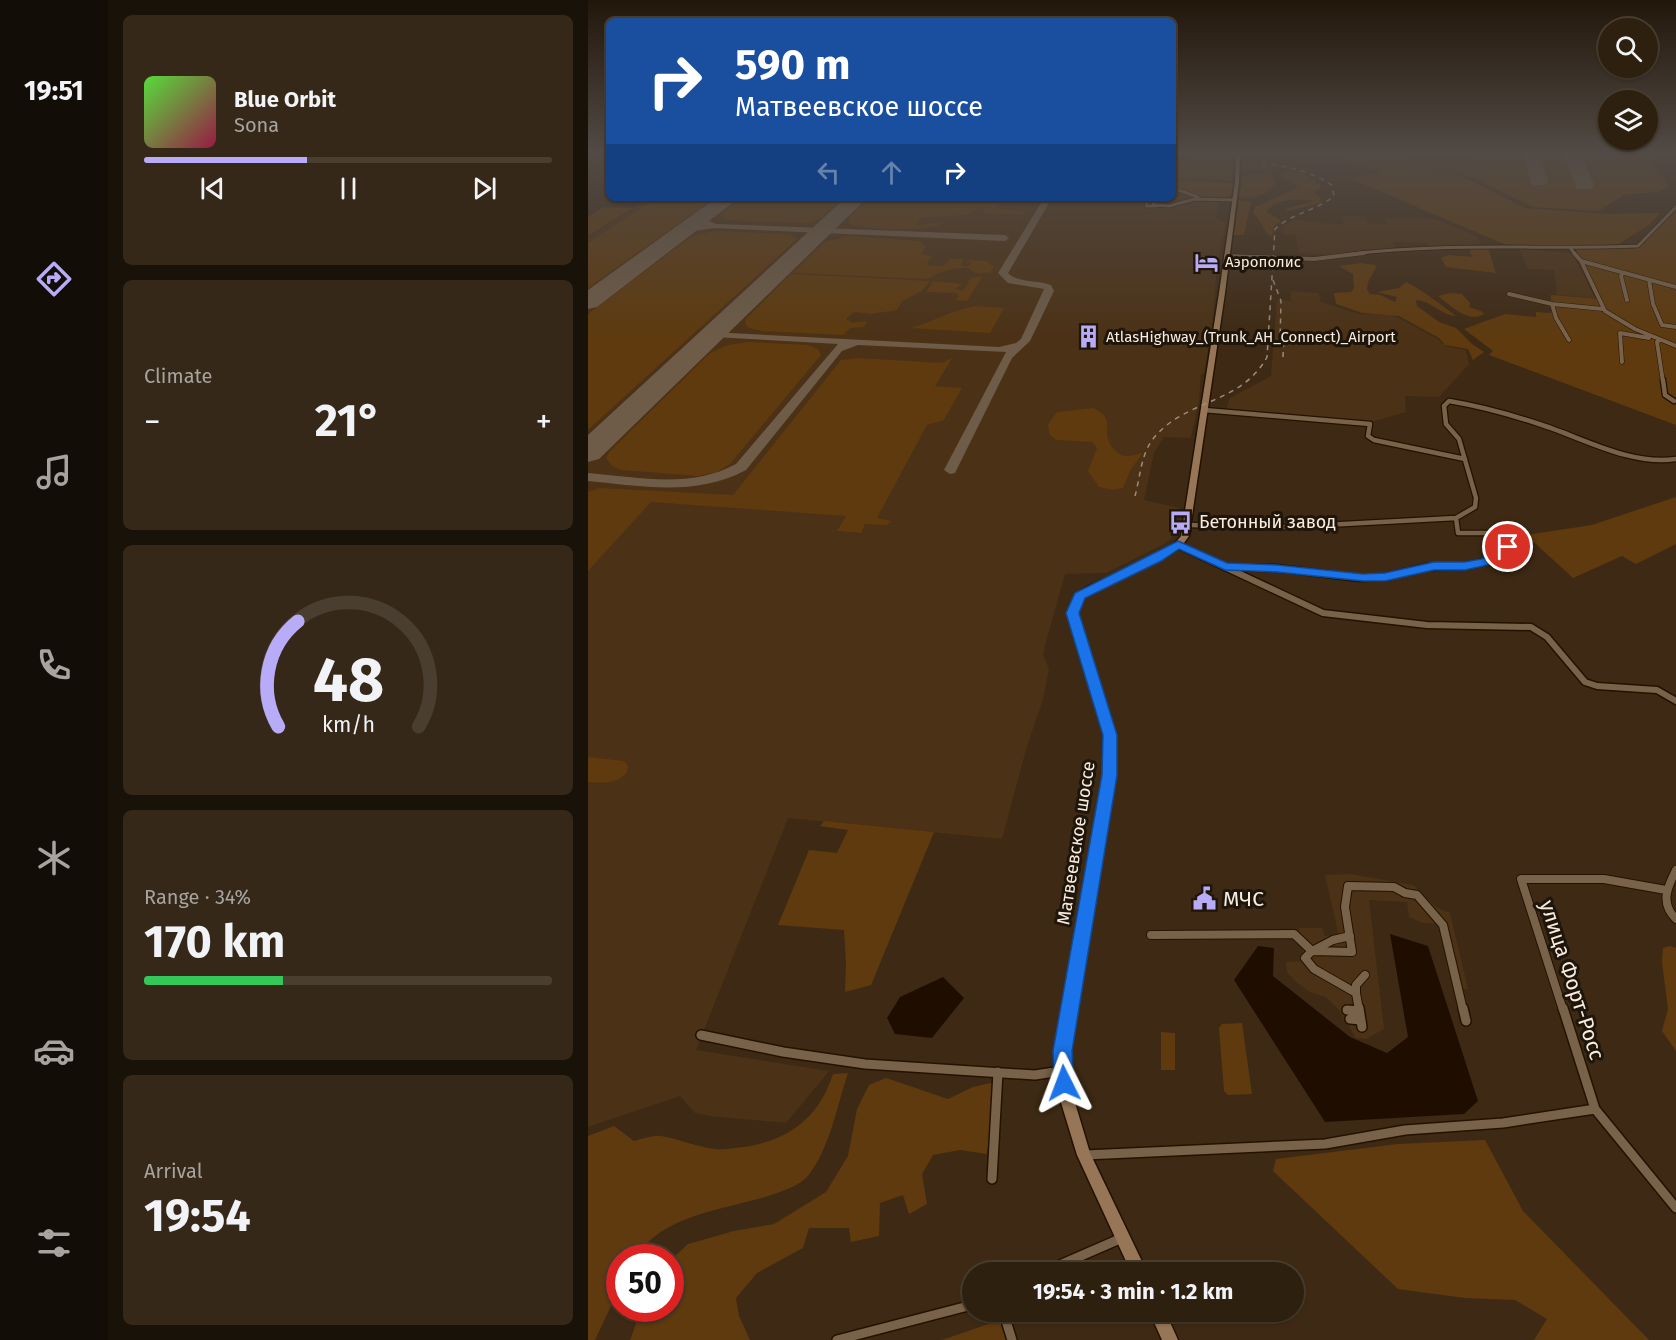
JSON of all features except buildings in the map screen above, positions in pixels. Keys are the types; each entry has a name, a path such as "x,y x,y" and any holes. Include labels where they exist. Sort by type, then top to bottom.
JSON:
{"main road":[{"name":"Матвеевское шоссе","path":"1134,1262 1084,1155 1066,1096 1062,1071 1062,1051 1109,775 1110,735 1072,613 1079,596 1157,558 1178,544 1185,536 1232,216"},
{"path":"1162,1322 1170,1340"}],"street":[{"path":"1226,255 1314,259 1368,252 1472,246 1571,249 1638,246 1668,216"},
{"path":"1571,249 1581,261 1603,309"},
{"path":"1581,261 1676,287"},
{"path":"1623,273 1621,276 1627,300"},
{"path":"1649,280 1653,304 1662,325 1676,327"},
{"path":"1509,294 1552,304 1603,309 1635,329 1676,346"},
{"path":"1552,304 1556,318 1569,340"},
{"path":"1622,362 1620,333 1658,339"},
{"path":"1658,339 1665,395 1674,401"},
{"path":"1188,525 1217,527 1310,525 1456,518 1475,507 1476,498 1459,439 1446,424 1444,406 1449,401 1473,405 1538,423 1610,451 1663,461 1676,459"},
{"path":"1203,410 1370,424 1368,436 1378,442 1465,459"},
{"path":"1225,567 1277,568 1359,578 1385,577 1427,567 1465,566 1493,560 1508,547 1524,539 1498,533 1458,532 1456,518"},
{"path":"1178,544 1323,613 1427,625 1531,627 1547,637 1585,682 1597,686 1657,690 1676,701"},
{"path":"1676,870 1666,890 1664,907 1676,919"},
{"name":"улица Форт-Росс","path":"1666,890 1604,879 1521,879 1595,1109 1676,1208"},
{"path":"1151,935 1294,934 1312,951 1352,952 1346,907 1348,886 1394,887 1417,895 1443,925 1466,1021"},
{"path":"1350,936 1333,940 1312,951 1305,958 1314,969 1337,988 1356,993"},
{"path":"1348,1014 1361,1019 1356,985 1365,975"},
{"path":"701,1035 783,1052 865,1064 1035,1075 1062,1071"},
{"path":"992,1179 998,1072"},
{"path":"1084,1155 1325,1144 1405,1130 1503,1123 1595,1109"},
{"path":"1067,1262 1123,1238"},
{"path":"837,1340 962,1308"},
{"path":"1006,1322 1012,1340"}],"shaded area":[{"path":"590,216 621,216 588,236 588,217"},
{"path":"623,216 1217,216 1216,218 1226,222 1217,268 1212,327 1204,373 1201,374 1199,401 1191,438 1164,437 1154,453 1144,500 1179,508 1171,539 1106,573 1065,574 1043,654 1049,669 1043,699 1027,746 1002,839 788,818 696,1050 829,1071 786,1123 695,1113 680,1096 588,1127 588,237"},
{"path":"630,216 689,216 588,288 588,243"},
{"path":"722,216 824,216 808,223 724,220"},
{"path":"851,216 957,216 920,218 916,225 945,222 926,228 913,229 857,226 849,224 848,219"},
{"path":"1237,216 1248,216 1244,235 1234,235"},
{"path":"1255,216 1273,216 1281,220 1274,226 1273,234 1270,236"},
{"path":"1342,216 1365,217 1368,224 1387,224 1385,218 1435,219 1478,237 1480,244 1430,246 1426,243 1394,242 1395,249 1343,255 1298,253 1296,235 1282,234 1283,227 1295,220 1344,225"},
{"path":"1437,216 1658,216 1650,224 1619,244 1574,247 1504,244"},
{"path":"1667,216 1676,216 1676,425 1489,355 1493,351 1464,329 1505,314 1536,317 1536,312 1551,313 1551,295 1602,299 1575,248 1637,246"},
{"path":"715,231 789,234 797,239 588,430 588,314 692,236"},
{"path":"850,236 919,241 926,246 921,254 932,256 926,265 943,266 951,259 963,259 961,266 970,266 971,262 966,261 968,260 987,261 994,267 990,273 976,272 970,270 971,268 951,269 927,279 793,273 824,242"},
{"path":"1471,248 1488,248 1496,273 1446,267 1441,258 1449,255 1473,257 1470,253"},
{"path":"1519,249 1572,253 1595,298 1557,295 1554,270 1528,269"},
{"path":"1360,263 1375,265 1376,268 1368,282 1367,289 1370,294 1380,295 1395,302 1397,297 1377,292 1399,288 1406,282 1456,316 1416,300 1417,306 1439,322 1456,328 1484,352 1473,360 1468,349 1445,345 1439,338 1399,316 1362,313 1336,304 1334,293 1351,292 1354,288 1353,274 1339,266"},
{"path":"791,274 930,281 922,291 902,301 897,310 871,314 854,312 846,319 852,323 867,321 864,327 850,328 843,335 761,331 747,327 745,320"},
{"path":"983,276 967,301 955,300 959,296 956,293 926,292 933,281 963,284 955,289 963,291 971,278"},
{"path":"1291,291 1318,293 1321,302 1358,314 1393,315 1438,339 1446,346 1466,350 1469,364 1439,397 1405,396 1406,412 1374,421 1226,410 1230,398 1271,376 1277,300 1291,301"},
{"path":"1449,293 1462,294 1470,303 1469,307 1484,314 1472,317 1466,315 1438,296"},
{"path":"975,306 1004,308 990,333 911,328 959,310"},
{"path":"748,342 809,345 818,349 821,355 730,464 717,472 698,476 621,470 612,466 606,458 609,452 710,353 727,345"},
{"path":"953,357 935,386 962,388 944,420 927,425 877,518 891,521 887,525 865,524 861,533 837,531 846,516 651,502 588,571 588,492 600,488 733,495 841,360 857,358 942,363"},
{"path":"1093,408 1106,418 1108,439 1117,452 1126,456 1143,453 1131,469 1123,488 1113,490 1099,487 1088,471 1097,448 1092,442 1056,440 1049,434 1048,424 1057,412"},
{"path":"1676,497 1676,544 1636,564 1622,556 1573,578 1526,535 1592,525"},
{"path":"588,757 624,761 628,766 627,772 614,781 588,782"},
{"path":"824,821 934,832 871,985 845,992 844,930 778,925 809,850 837,853 848,830 820,826"},
{"path":"1350,874 1413,885 1436,907 1450,913 1468,989 1457,989 1441,924 1423,923 1409,917 1407,902 1369,900 1384,1029 1366,1039 1356,1038 1339,1010 1326,997 1310,992 1296,982 1287,972 1286,962 1305,961 1299,928 1322,928 1325,936 1339,936 1325,875"},
{"path":"1390,934 1428,946 1478,1101 1464,1114 1325,1122 1234,980 1258,946 1274,948 1273,976 1350,1037 1387,1053 1408,1037"},
{"path":"1670,946 1676,948 1676,1051 1662,1031 1668,1009 1662,962 1663,948"},
{"path":"943,977 964,998 932,1038 895,1034 887,1018 900,997"},
{"path":"1242,1023 1252,1094 1228,1095 1224,1091 1219,1028 1222,1024"},
{"path":"1161,1032 1175,1033 1175,1070 1161,1070"},
{"path":"848,1073 822,1153 804,1180 781,1192 716,1209 679,1222 662,1231 647,1244 606,1244 606,1317 595,1340 588,1340 588,1136 614,1126 634,1141 661,1136 719,1149 759,1144 788,1133 800,1125 819,1103 833,1074"},
{"path":"886,1078 948,1099 973,1087 995,1082 987,1154 960,1150 933,1155 922,1174 927,1204 909,1214 903,1195 880,1203 879,1236 851,1242 849,1228 809,1228 803,1248 757,1273 736,1298 739,1316 750,1340 630,1340 637,1322 684,1322 684,1248 688,1244 734,1231 774,1224 826,1192 848,1156 857,1109 869,1085"},
{"path":"1485,1140 1523,1211 1649,1340 1534,1340 1547,1319 1515,1300 1465,1298 1398,1289 1273,1171 1276,1159 1398,1144"},
{"path":"994,1322 1004,1322 1008,1340 942,1340"}],"taxiway":[{"path":"705,216 702,219 704,222 715,226 1005,238"},
{"path":"950,470 1007,356 1025,341 1049,291 1048,287 1040,284 1011,281 1003,273 1037,216"},
{"path":"684,231 714,226"},
{"path":"714,334 858,342"},
{"path":"588,477 646,483 687,484 724,476 741,467 838,349 858,342"},
{"path":"858,342 999,350 1018,346"}],"runway":[{"path":"588,302 705,216"},
{"path":"588,452 838,216"}],"railway":[{"path":"1135,496 1143,459 1153,439 1180,416 1243,384 1256,373 1267,357 1275,229 1297,216"},
{"path":"1273,280 1281,301 1280,342"},
{"path":"1283,357 1284,334"}],"place":[{"name":"Аэрополис","path":"1207,262"},
{"name":"AtlasHighway_(Trunk_AH_Connect)_Airport","path":"1088,337"},
{"name":"Бетонный завод","path":"1181,522"},
{"name":"МЧС","path":"1205,899"}],"route":[{"path":"1064,1083 1062,1051 1109,775 1110,735 1072,613 1079,596 1157,558 1178,544 1225,567 1277,568 1363,578 1385,577 1434,566 1465,566 1497,558 1508,547"}]}
